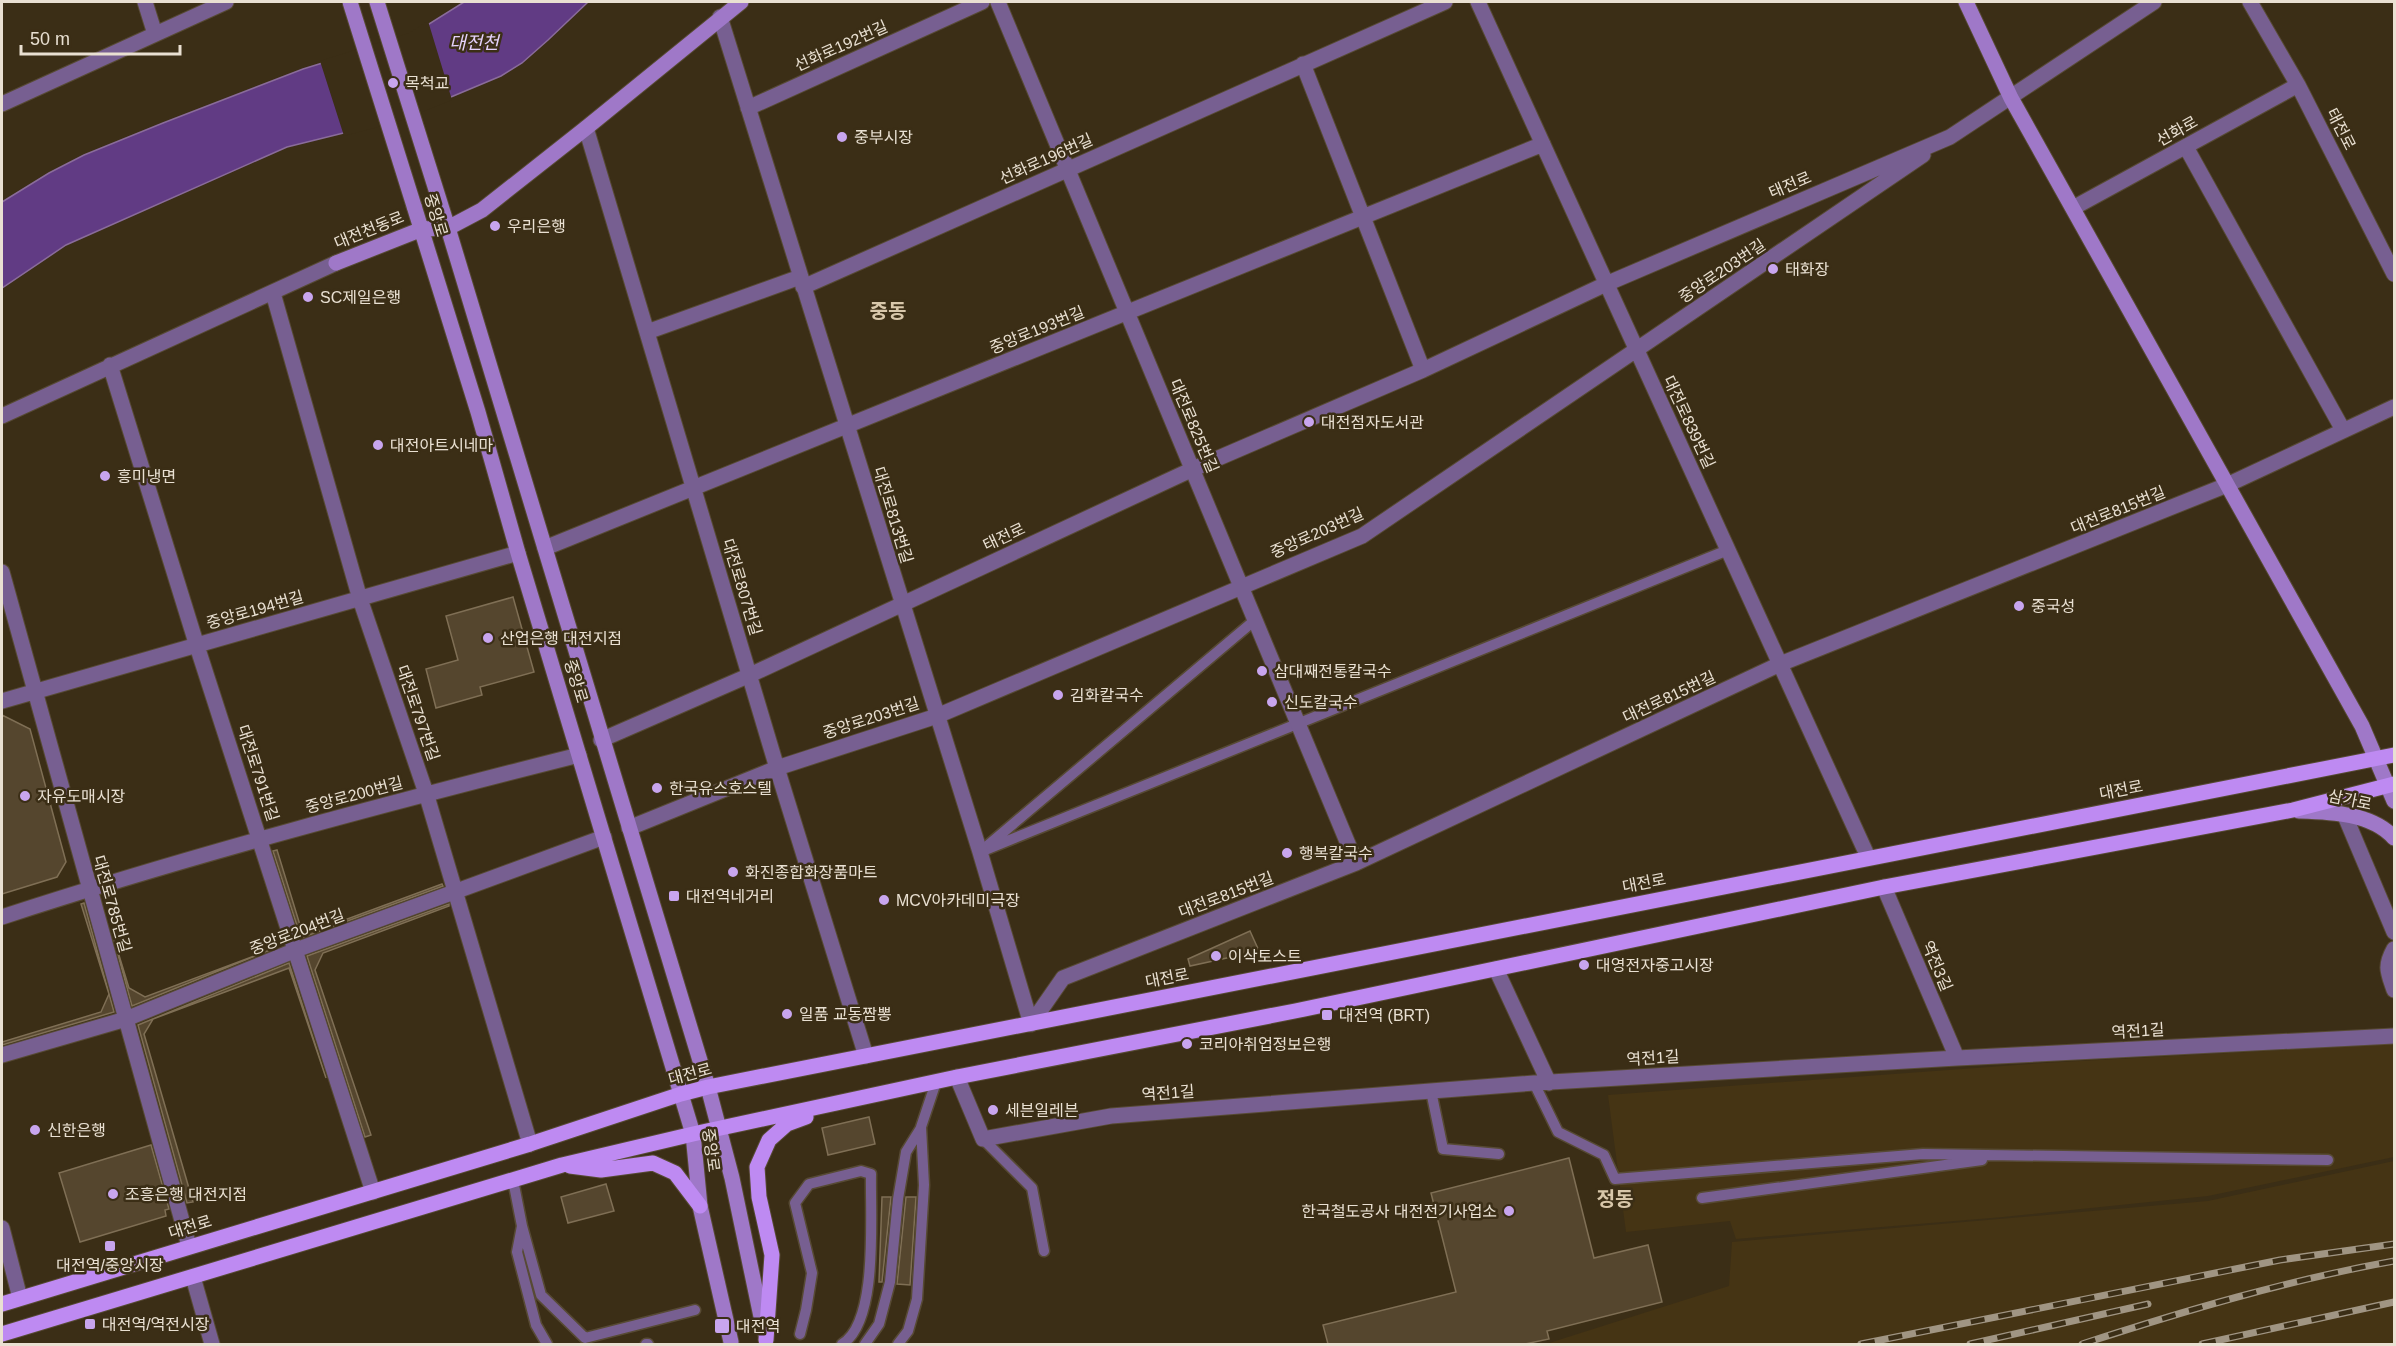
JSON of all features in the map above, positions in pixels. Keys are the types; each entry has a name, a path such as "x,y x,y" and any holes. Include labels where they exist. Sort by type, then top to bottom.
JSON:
{"main road":[{"name":"중앙로","path":"350,2 478,412 518,553 693,1134 700,1206 731,1342"},
{"name":"중앙로","path":"377,2 448,228 601,740 708,1087 732,1178 766,1340 772,1255 759,1197 757,1167 769,1140 787,1124 872,1095"},
{"name":"대전천동로","path":"336,263 422,229 448,228 482,210 741,2"},
{"name":"삼가로","path":"1966,2 2011,98 2362,726 2392,785 2394,801"},
{"name":"대전로","path":"2,1304 531,1144 708,1087 1868,857 2394,756"},
{"path":"2,1334 562,1165 718,1128 1884,887 2293,810 2392,785"},
{"name":"삼가로","path":"2293,810 2363,819 2387,829 2394,838"},
{"path":"562,1165 601,1170 653,1163 675,1173 700,1206"}],"street":[{"path":"145,2 156,34"},
{"path":"2,104 226,2"},
{"name":"선화로192번길","path":"748,108 982,2"},
{"name":"대전로825번길","path":"998,2 1356,863"},
{"name":"선화로196번길","path":"647,332 802,282 1445,2"},
{"name":"대전로839번길","path":"1478,2 1868,857"},
{"name":"태전로","path":"601,740 903,605 1192,469 1423,370 1606,284 1950,137 2154,2"},
{"name":"태전로","path":"2250,2 2298,85 2394,274"},
{"name":"대전로813번길","path":"720,17 980,852 1031,1024"},
{"path":"1303,64 1423,370"},
{"name":"선화로","path":"2073,208 2298,85"},
{"name":"대전로807번길","path":"586,128 777,768 866,1056"},
{"name":"중앙로203번길","path":"629,828 777,768 937,716 1362,536 1950,137"},
{"name":"중앙로193번길","path":"545,548 1543,144"},
{"path":"2186,147 2343,430"},
{"name":"대전천동로","path":"2,416 336,263"},
{"name":"대전로797번길","path":"273,293 360,599 426,794 454,894 531,1144"},
{"name":"대전로791번길","path":"110,365 197,645 374,1192"},
{"name":"대전로815번길","path":"1031,1024 1063,978 1356,863 1780,664 2227,485 2394,407"},
{"name":"중앙로194번길","path":"2,701 518,553"},
{"name":"대전로785번길","path":"2,572 88,889 189,1246"},
{"name":"중앙로200번길","path":"2,917 88,889 261,839 579,755"},
{"path":"2345,816 2394,932"},
{"name":"중앙로204번길","path":"2,1055 126,1019 296,950 454,894 604,837"},
{"name":"역전3길","path":"1884,887 1957,1058"},
{"path":"2394,949 2387,969 2394,990"},
{"path":"1496,969 1541,1083"},
{"name":"역전1길","path":"983,1139 1111,1116 1431,1091 1957,1058 2394,1036"},
{"path":"957,1077 983,1139"},
{"path":"2,1228 20,1298"},
{"path":"193,1277 212,1344"}],"lane":[{"path":"980,852 1728,550"},
{"path":"980,852 1255,620"},
{"path":"866,1344 879,1324 890,1282 898,1199 906,1152 921,1127 936,1082"},
{"path":"1541,1083 1558,1132 1604,1155 1615,1179 1923,1154 2328,1160"},
{"path":"1431,1091 1443,1149 1499,1154"},
{"path":"898,1344 908,1330 917,1299 924,1185 921,1127"},
{"path":"983,1139 1032,1188 1044,1251"},
{"path":"1702,1198 2018,1154"},
{"path":"800,1334 812,1273 795,1203 809,1184 861,1171 871,1174 869,1284 862,1317 849,1340 842,1344"},
{"path":"513,1180 522,1226 541,1295 585,1338 695,1310"},
{"path":"522,1226 518,1252 536,1325 547,1344"}],"shaded area":[{"path":"2394,1044 2394,1157 2208,1196 2003,1217 1736,1239 1730,1221 1626,1232 1608,1095 2043,1063"},
{"path":"2394,1161 2394,1344 1546,1344 1729,1286 1732,1242 2208,1201"}],"water":[{"name":"대전천","path":"464,2 588,2 522,63 501,76 396,120 287,147 66,245 2,288 2,202 84,155 303,69 410,36"}],"pier":[{"path":"428,21 452,100 397,122 344,136 320,61 409,33"}],"building":[{"name":"산업은행 대전지점","path":"513,597 534,672 480,687 482,695 436,708 426,669 458,660 446,616"},
{"name":"자유도매시장","path":"2,715 30,729 66,862 57,877 2,894"},
{"path":"277,850 300,925 315,931 442,884 443,886 301,938 273,851"},
{"path":"84,903 114,1012 2,1045 2,1042 101,1012 109,994 81,904"},
{"path":"449,904 449,906 323,953 315,970 371,1135 365,1137 307,956"},
{"path":"111,929 129,988 145,997 270,950 132,1006"},
{"path":"1250,931 1259,951 1190,966 1188,959"},
{"path":"289,963 326,1078 289,968 153,1019 144,1034 193,1202 187,1203 138,1025"},
{"path":"869,1117 875,1144 828,1155 822,1128"},
{"name":"조흥은행 대전지점","path":"151,1145 169,1209 165,1210 166,1216 80,1242 59,1173"},
{"path":"1569,1158 1594,1258 1648,1245 1662,1302 1547,1331 1549,1339 1525,1344 1328,1344 1323,1325 1456,1292 1431,1193"},
{"path":"606,1184 614,1211 568,1223 561,1197"},
{"path":"882,1197 891,1197 882,1282 879,1282"},
{"path":"906,1197 916,1197 910,1285 897,1284"}],"railway":[{"path":"1861,1344 2280,1260 2394,1244"},
{"path":"2082,1344 2236,1297 2315,1277 2394,1261"},
{"path":"2202,1344 2394,1302"},
{"path":"1970,1344 2148,1304"}],"place":[{"name":"목척교","path":"393,83"},
{"name":"중부시장","path":"842,137"},
{"name":"우리은행","path":"495,226"},
{"name":"태화장","path":"1773,269"},
{"name":"SC제일은행","path":"308,297"},
{"name":"대전점자도서관","path":"1309,422"},
{"name":"대전아트시네마","path":"378,445"},
{"name":"흥미냉면","path":"105,476"},
{"name":"중국성","path":"2019,606"},
{"name":"산업은행 대전지점","path":"488,638"},
{"name":"삼대째전통칼국수","path":"1262,671"},
{"name":"김화칼국수","path":"1058,695"},
{"name":"신도칼국수","path":"1272,702"},
{"name":"한국유스호스텔","path":"657,788"},
{"name":"자유도매시장","path":"25,796"},
{"name":"행복칼국수","path":"1287,853"},
{"name":"화진종합화장품마트","path":"733,872"},
{"name":"대전역네거리","path":"674,896"},
{"name":"MCV아카데미극장","path":"884,900"},
{"name":"이삭토스트","path":"1216,956"},
{"name":"대영전자중고시장","path":"1584,965"},
{"name":"일품 교동짬뽕","path":"787,1014"},
{"name":"대전역 (BRT)","path":"1327,1015"},
{"name":"코리아취업정보은행","path":"1187,1044"},
{"name":"세븐일레븐","path":"993,1110"},
{"name":"신한은행","path":"35,1130"},
{"name":"조흥은행 대전지점","path":"113,1194"},
{"name":"한국철도공사 대전전기사업소","path":"1509,1211"},
{"name":"대전역/중앙시장","path":"110,1246"},
{"name":"대전역/역전시장","path":"90,1324"},
{"name":"대전역","path":"722,1326"}],"district":[{"name":"중동","path":"888,311"},
{"name":"정동","path":"1615,1199"}]}
